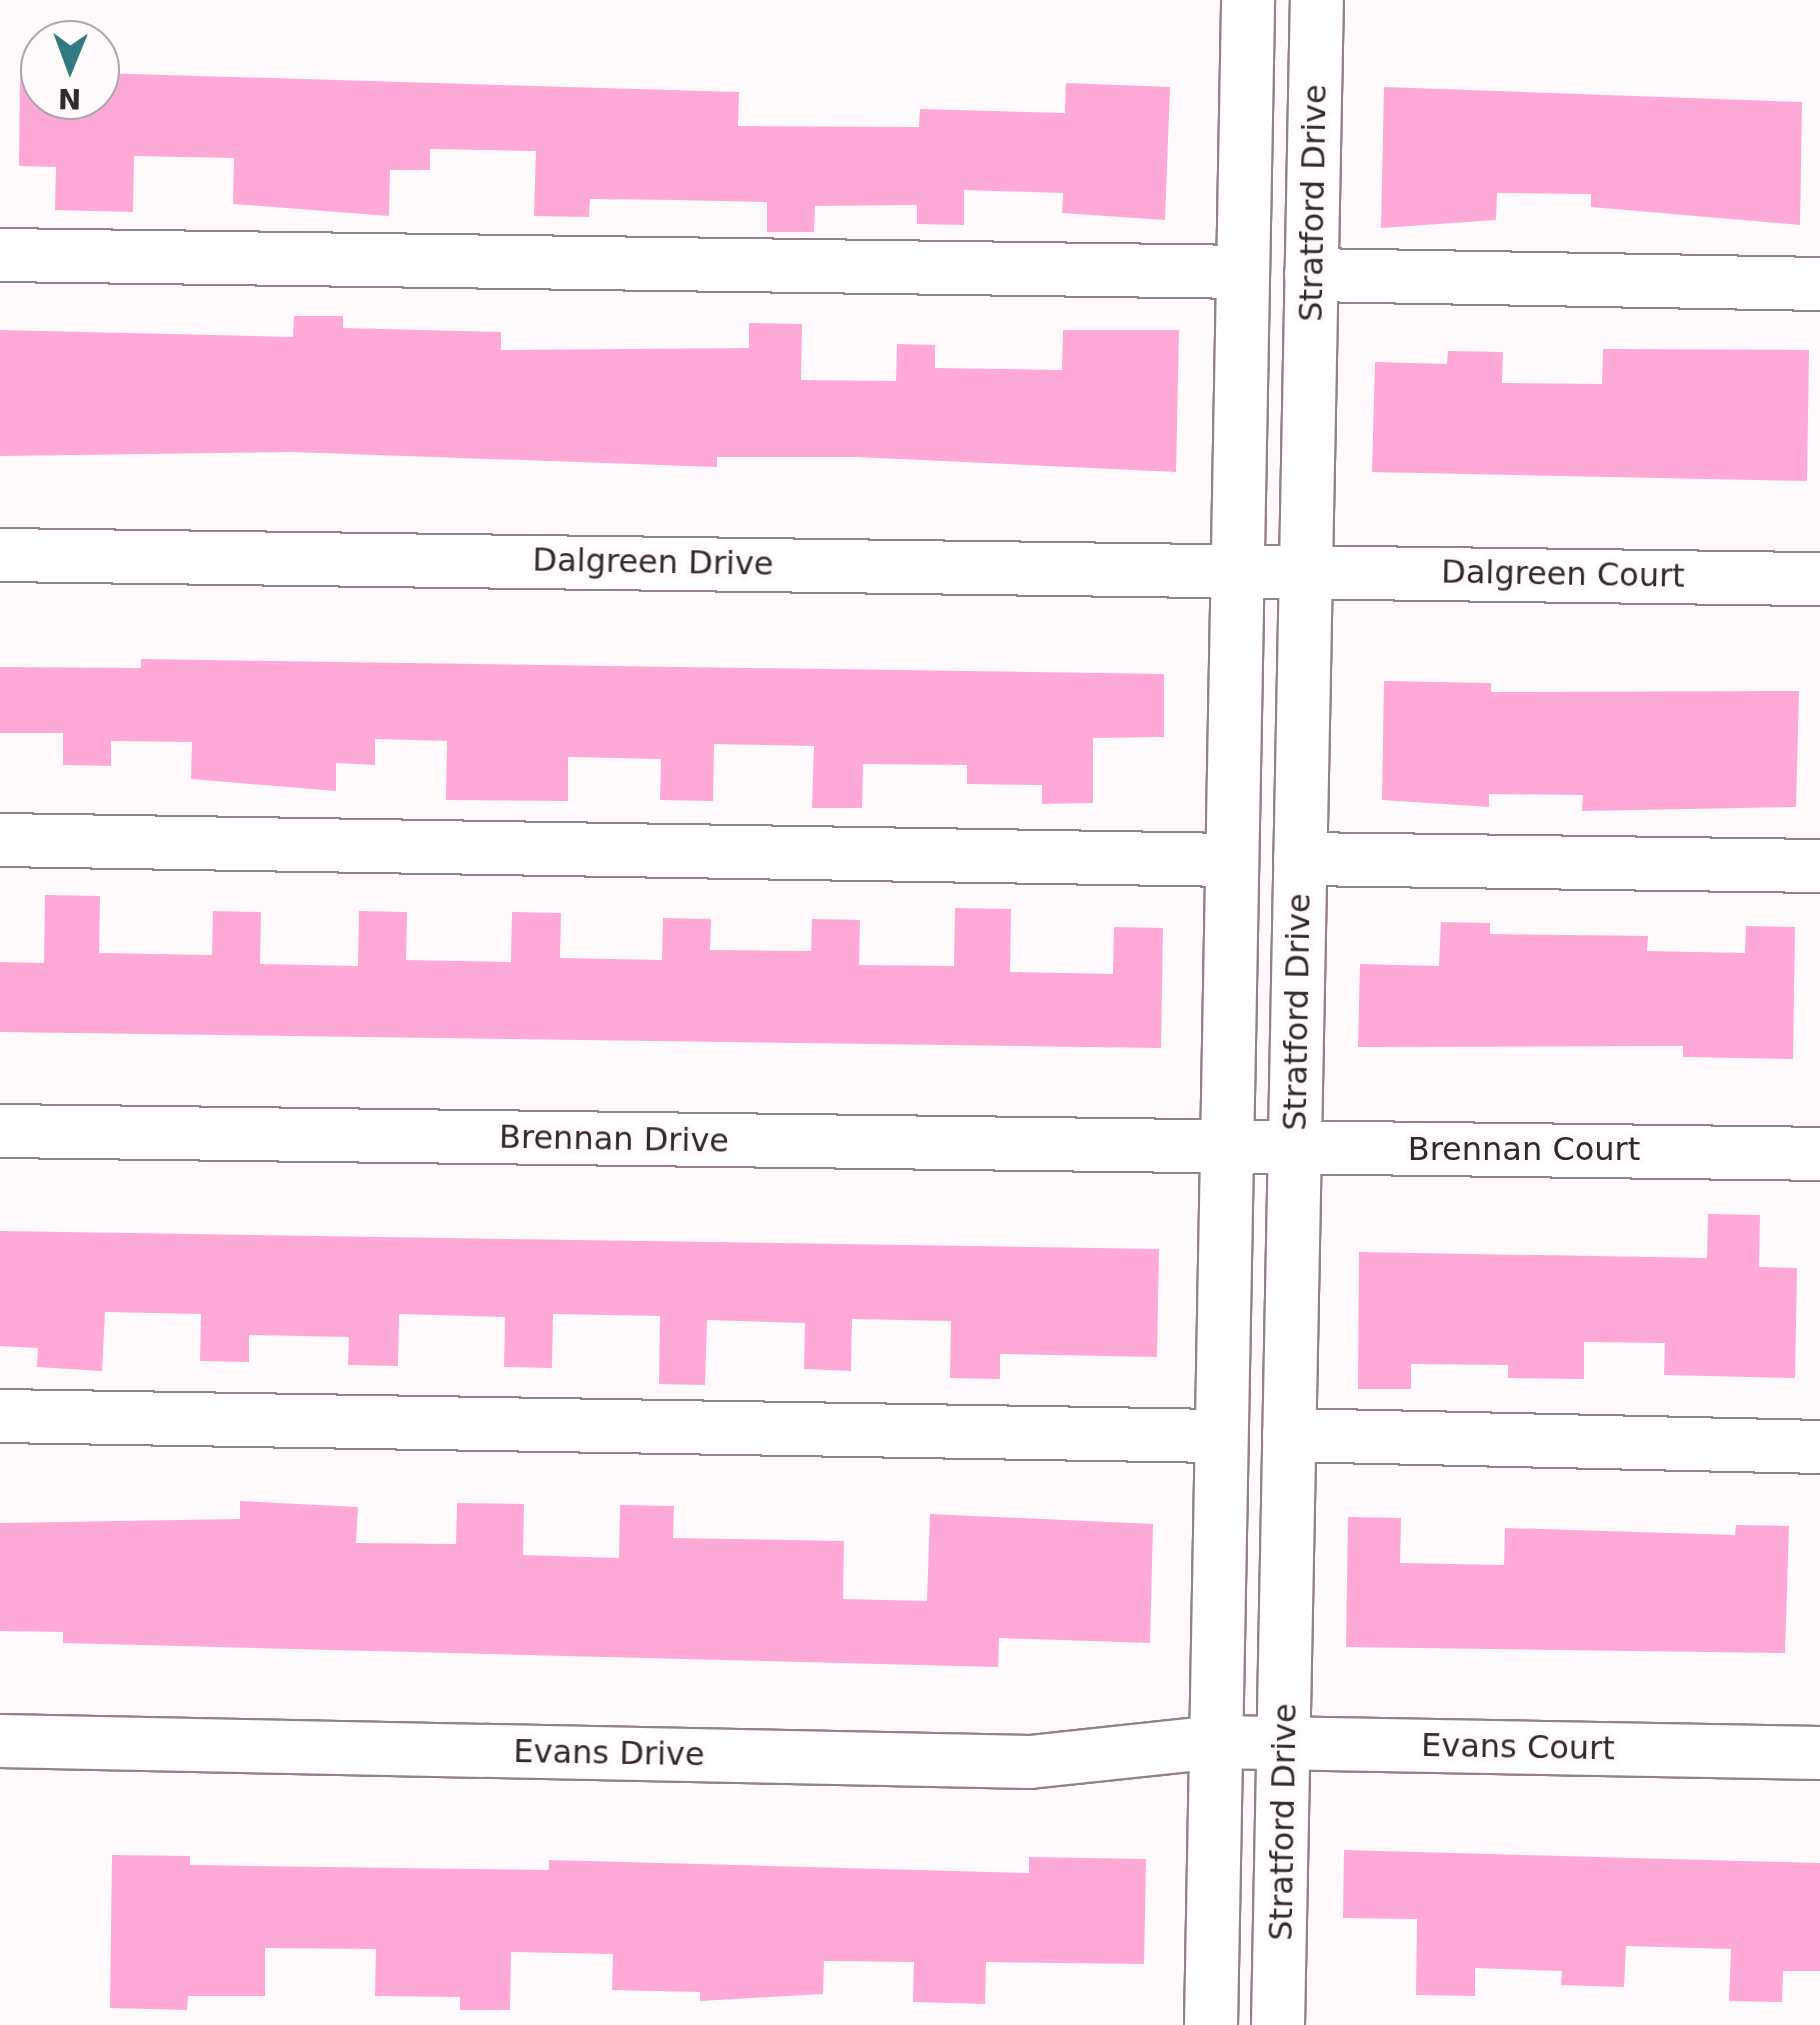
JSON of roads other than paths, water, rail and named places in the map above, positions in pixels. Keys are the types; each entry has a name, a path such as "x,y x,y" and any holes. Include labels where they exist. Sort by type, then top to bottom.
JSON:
{"street":[{"name":"Stratford Drive","path":"1211,2025 1248,0"},
{"name":"Stratford Drive","path":"1278,2025 1317,0"},
{"path":"0,256 1243,272"},
{"path":"1312,275 1820,284"},
{"name":"Dalgreen Drive","path":"0,554 1306,570"},
{"name":"Dalgreen Court","path":"1306,570 1820,579"},
{"path":"0,840 1232,860"},
{"path":"1300,860 1820,866"},
{"name":"Brennan Drive","path":"0,1130 1227,1148"},
{"name":"Brennan Court","path":"1227,1148 1820,1154"},
{"path":"0,1416 1220,1436"},
{"path":"1289,1435 1820,1447"},
{"name":"Evans Drive","path":"0,1741 1030,1762 1216,1742"},
{"name":"Evans Court","path":"1216,1742 1820,1753"}]}
